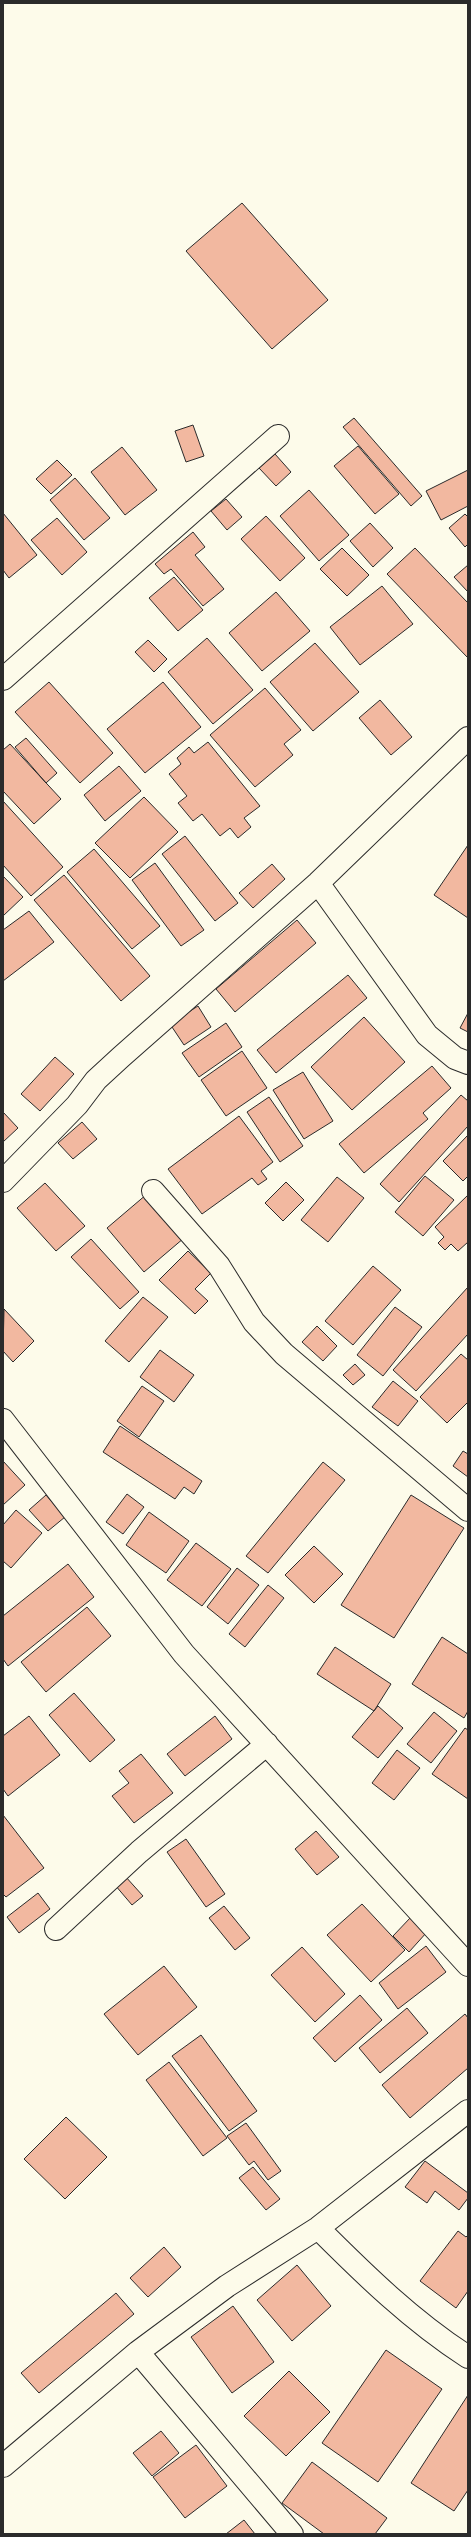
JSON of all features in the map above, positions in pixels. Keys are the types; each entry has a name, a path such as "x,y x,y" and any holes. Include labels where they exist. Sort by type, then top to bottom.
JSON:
{"street":[{"path":"3,679 278,436"},
{"path":"3,1181 77,1105 96,1080 318,883 468,738"},
{"path":"318,883 426,1035 455,1058 468,1063"},
{"path":"153,1191 219,1266 254,1322 284,1354 468,1510"},
{"path":"3,1420 184,1654 468,1965"},
{"path":"56,1928 139,1852 267,1744"},
{"path":"3,2466 138,2352 226,2286 318,2228 468,2111"},
{"path":"318,2228 379,2288 432,2334 468,2357"},
{"path":"138,2352 292,2534"}],"building":[{"path":"242,203 328,300 272,349 186,251"},
{"path":"354,418 422,496 411,506 343,427"},
{"path":"193,425 204,456 186,462 175,431"},
{"path":"358,446 399,494 375,514 334,466"},
{"path":"122,447 157,490 125,515 91,472"},
{"path":"275,454 291,472 276,486 259,468"},
{"path":"57,460 72,475 51,494 36,479"},
{"path":"468,470 468,506 441,520 426,491"},
{"path":"75,478 110,518 84,540 50,500"},
{"path":"309,490 349,535 319,561 280,516"},
{"path":"226,499 242,517 227,530 211,511"},
{"path":"3,513 37,555 9,578 3,570"},
{"path":"465,514 468,517 468,544 465,547 449,528"},
{"path":"266,516 305,558 280,581 241,539"},
{"path":"57,518 87,552 62,575 31,540"},
{"path":"370,523 393,548 373,567 350,541"},
{"path":"193,532 205,547 195,555 224,589 203,606 171,569 164,574 155,564"},
{"path":"342,548 369,575 347,596 320,569"},
{"path":"415,548 468,603 468,658 387,574"},
{"path":"468,565 468,592 454,577"},
{"path":"174,577 203,610 178,631 149,598"},
{"path":"382,586 413,624 360,665 330,627"},
{"path":"276,592 310,631 262,671 229,633"},
{"path":"207,638 253,690 213,724 168,672"},
{"path":"148,640 167,659 154,672 135,652"},
{"path":"315,643 359,692 313,731 270,682"},
{"path":"49,682 113,753 80,783 15,712"},
{"path":"163,682 201,727 145,773 107,729"},
{"path":"265,688 301,730 284,744 293,755 255,787 210,735"},
{"path":"380,700 412,737 391,755 359,718"},
{"path":"26,738 57,773 46,783 15,747"},
{"path":"208,742 260,806 244,818 251,827 238,838 230,828 220,836 202,814 193,821 178,803 187,796 169,774 181,764 177,758 189,747 194,753"},
{"path":"10,744 61,799 34,824 3,791 3,750"},
{"path":"119,766 141,791 105,821 84,795"},
{"path":"144,797 178,832 130,878 95,843"},
{"path":"3,801 63,867 31,896 3,865"},
{"path":"185,836 238,903 215,921 162,854"},
{"path":"468,845 468,918 434,895"},
{"path":"94,849 160,926 132,949 67,872"},
{"path":"155,863 204,930 181,946 132,880"},
{"path":"272,864 285,879 253,908 239,893"},
{"path":"64,875 150,976 121,1001 34,900"},
{"path":"3,876 23,897 3,916"},
{"path":"29,911 54,942 3,981 3,930"},
{"path":"297,920 316,943 235,1012 216,989"},
{"path":"348,975 367,998 276,1073 257,1050"},
{"path":"198,1006 211,1027 184,1045 170,1024"},
{"path":"468,1013 468,1032 460,1028"},
{"path":"364,1017 405,1062 352,1110 311,1067"},
{"path":"226,1023 242,1047 199,1077 182,1053"},
{"path":"242,1051 267,1088 226,1116 201,1080"},
{"path":"55,1057 74,1074 40,1111 21,1094"},
{"path":"432,1066 451,1088 423,1113 428,1119 364,1173 339,1144"},
{"path":"303,1072 333,1121 304,1139 273,1090"},
{"path":"461,1095 468,1101 468,1126 399,1202 380,1184"},
{"path":"269,1097 303,1146 280,1162 247,1112"},
{"path":"3,1112 18,1128 3,1142"},
{"path":"239,1116 273,1162 261,1171 267,1179 258,1185 252,1178 202,1214 168,1169"},
{"path":"82,1122 97,1139 73,1159 58,1143"},
{"path":"468,1135 468,1176 463,1181 443,1161"},
{"path":"425,1176 454,1200 423,1236 395,1212"},
{"path":"337,1177 364,1198 328,1242 301,1220"},
{"path":"286,1182 304,1200 283,1221 265,1203"},
{"path":"45,1183 85,1226 56,1251 17,1208"},
{"path":"147,1194 184,1238 144,1272 107,1228"},
{"path":"468,1195 468,1242 458,1251 451,1244 445,1250 438,1243 444,1237 435,1227"},
{"path":"91,1239 139,1292 120,1309 71,1257"},
{"path":"188,1251 211,1273 195,1289 208,1301 195,1314 159,1280"},
{"path":"373,1266 401,1290 353,1345 325,1321"},
{"path":"468,1287 468,1334 416,1391 393,1370"},
{"path":"143,1297 168,1317 129,1362 105,1341"},
{"path":"395,1307 422,1327 383,1376 357,1355"},
{"path":"4,1309 34,1341 13,1362 3,1351"},
{"path":"317,1326 337,1346 323,1361 302,1342"},
{"path":"160,1350 194,1375 174,1402 140,1377"},
{"path":"461,1354 468,1360 468,1402 447,1423 420,1397"},
{"path":"355,1364 365,1375 353,1385 343,1375"},
{"path":"393,1381 418,1401 398,1426 372,1407"},
{"path":"142,1386 164,1401 139,1437 117,1421"},
{"path":"120,1426 202,1481 194,1494 184,1487 175,1499 103,1452"},
{"path":"463,1451 468,1454 468,1477 453,1466"},
{"path":"3,1461 25,1485 3,1505"},
{"path":"323,1462 345,1480 268,1573 246,1556"},
{"path":"127,1494 144,1507 123,1534 106,1522"},
{"path":"46,1495 65,1517 48,1531 29,1510"},
{"path":"411,1495 464,1528 394,1638 341,1605"},
{"path":"16,1510 42,1533 11,1568 3,1561 3,1525"},
{"path":"149,1512 189,1541 166,1573 126,1545"},
{"path":"196,1543 231,1569 202,1606 167,1580"},
{"path":"314,1546 343,1574 314,1603 285,1575"},
{"path":"68,1564 94,1597 8,1666 3,1659 3,1616"},
{"path":"237,1568 259,1585 228,1624 207,1607"},
{"path":"268,1585 284,1598 245,1647 229,1634"},
{"path":"87,1607 111,1636 46,1692 21,1662"},
{"path":"442,1637 468,1654 468,1711 464,1718 412,1684"},
{"path":"335,1647 391,1684 374,1711 317,1674"},
{"path":"74,1693 115,1740 90,1762 49,1715"},
{"path":"378,1706 403,1728 378,1758 352,1737"},
{"path":"434,1712 457,1731 431,1763 407,1744"},
{"path":"29,1716 60,1755 8,1796 3,1789 3,1736"},
{"path":"215,1716 232,1739 185,1776 167,1754"},
{"path":"465,1728 468,1730 468,1799 432,1774"},
{"path":"397,1750 420,1768 394,1800 372,1783"},
{"path":"141,1754 173,1793 134,1823 112,1796 129,1783 119,1771"},
{"path":"3,1815 44,1868 6,1897 3,1894"},
{"path":"316,1831 339,1857 317,1875 295,1849"},
{"path":"186,1839 225,1894 206,1907 167,1852"},
{"path":"125,1876 143,1896 132,1905 115,1885"},
{"path":"38,1893 50,1909 19,1933 7,1917"},
{"path":"362,1904 405,1950 371,1982 327,1935"},
{"path":"224,1906 250,1938 235,1950 209,1918"},
{"path":"411,1917 427,1932 409,1952 393,1936"},
{"path":"426,1946 446,1972 398,2009 379,1983"},
{"path":"302,1947 345,1994 315,2022 271,1975"},
{"path":"164,1966 197,2007 138,2055 104,2014"},
{"path":"360,1995 382,2020 335,2062 313,2038"},
{"path":"407,2008 428,2033 380,2073 359,2048"},
{"path":"465,2014 468,2018 468,2068 410,2118 382,2085"},
{"path":"201,2035 257,2111 229,2131 172,2056"},
{"path":"169,2062 227,2138 203,2156 146,2080"},
{"path":"66,2117 107,2157 65,2199 24,2159"},
{"path":"246,2123 281,2171 268,2180 254,2161 249,2165 227,2136"},
{"path":"425,2161 468,2193 468,2198 459,2210 435,2191 427,2203 405,2187"},
{"path":"253,2167 280,2199 266,2210 239,2178"},
{"path":"458,2231 466,2237 468,2235 468,2291 456,2308 420,2281"},
{"path":"164,2247 181,2267 148,2297 130,2278"},
{"path":"297,2265 331,2306 292,2341 257,2300"},
{"path":"116,2293 134,2314 39,2393 21,2373"},
{"path":"233,2306 274,2362 232,2393 191,2337"},
{"path":"386,2350 442,2389 378,2482 322,2443"},
{"path":"289,2371 330,2412 286,2456 244,2416"},
{"path":"468,2395 468,2490 454,2511 411,2483"},
{"path":"161,2431 179,2453 152,2476 133,2453"},
{"path":"196,2445 227,2486 185,2518 153,2477"},
{"path":"312,2462 387,2518 375,2534 324,2534 282,2503"},
{"path":"244,2520 255,2534 226,2534"}]}
